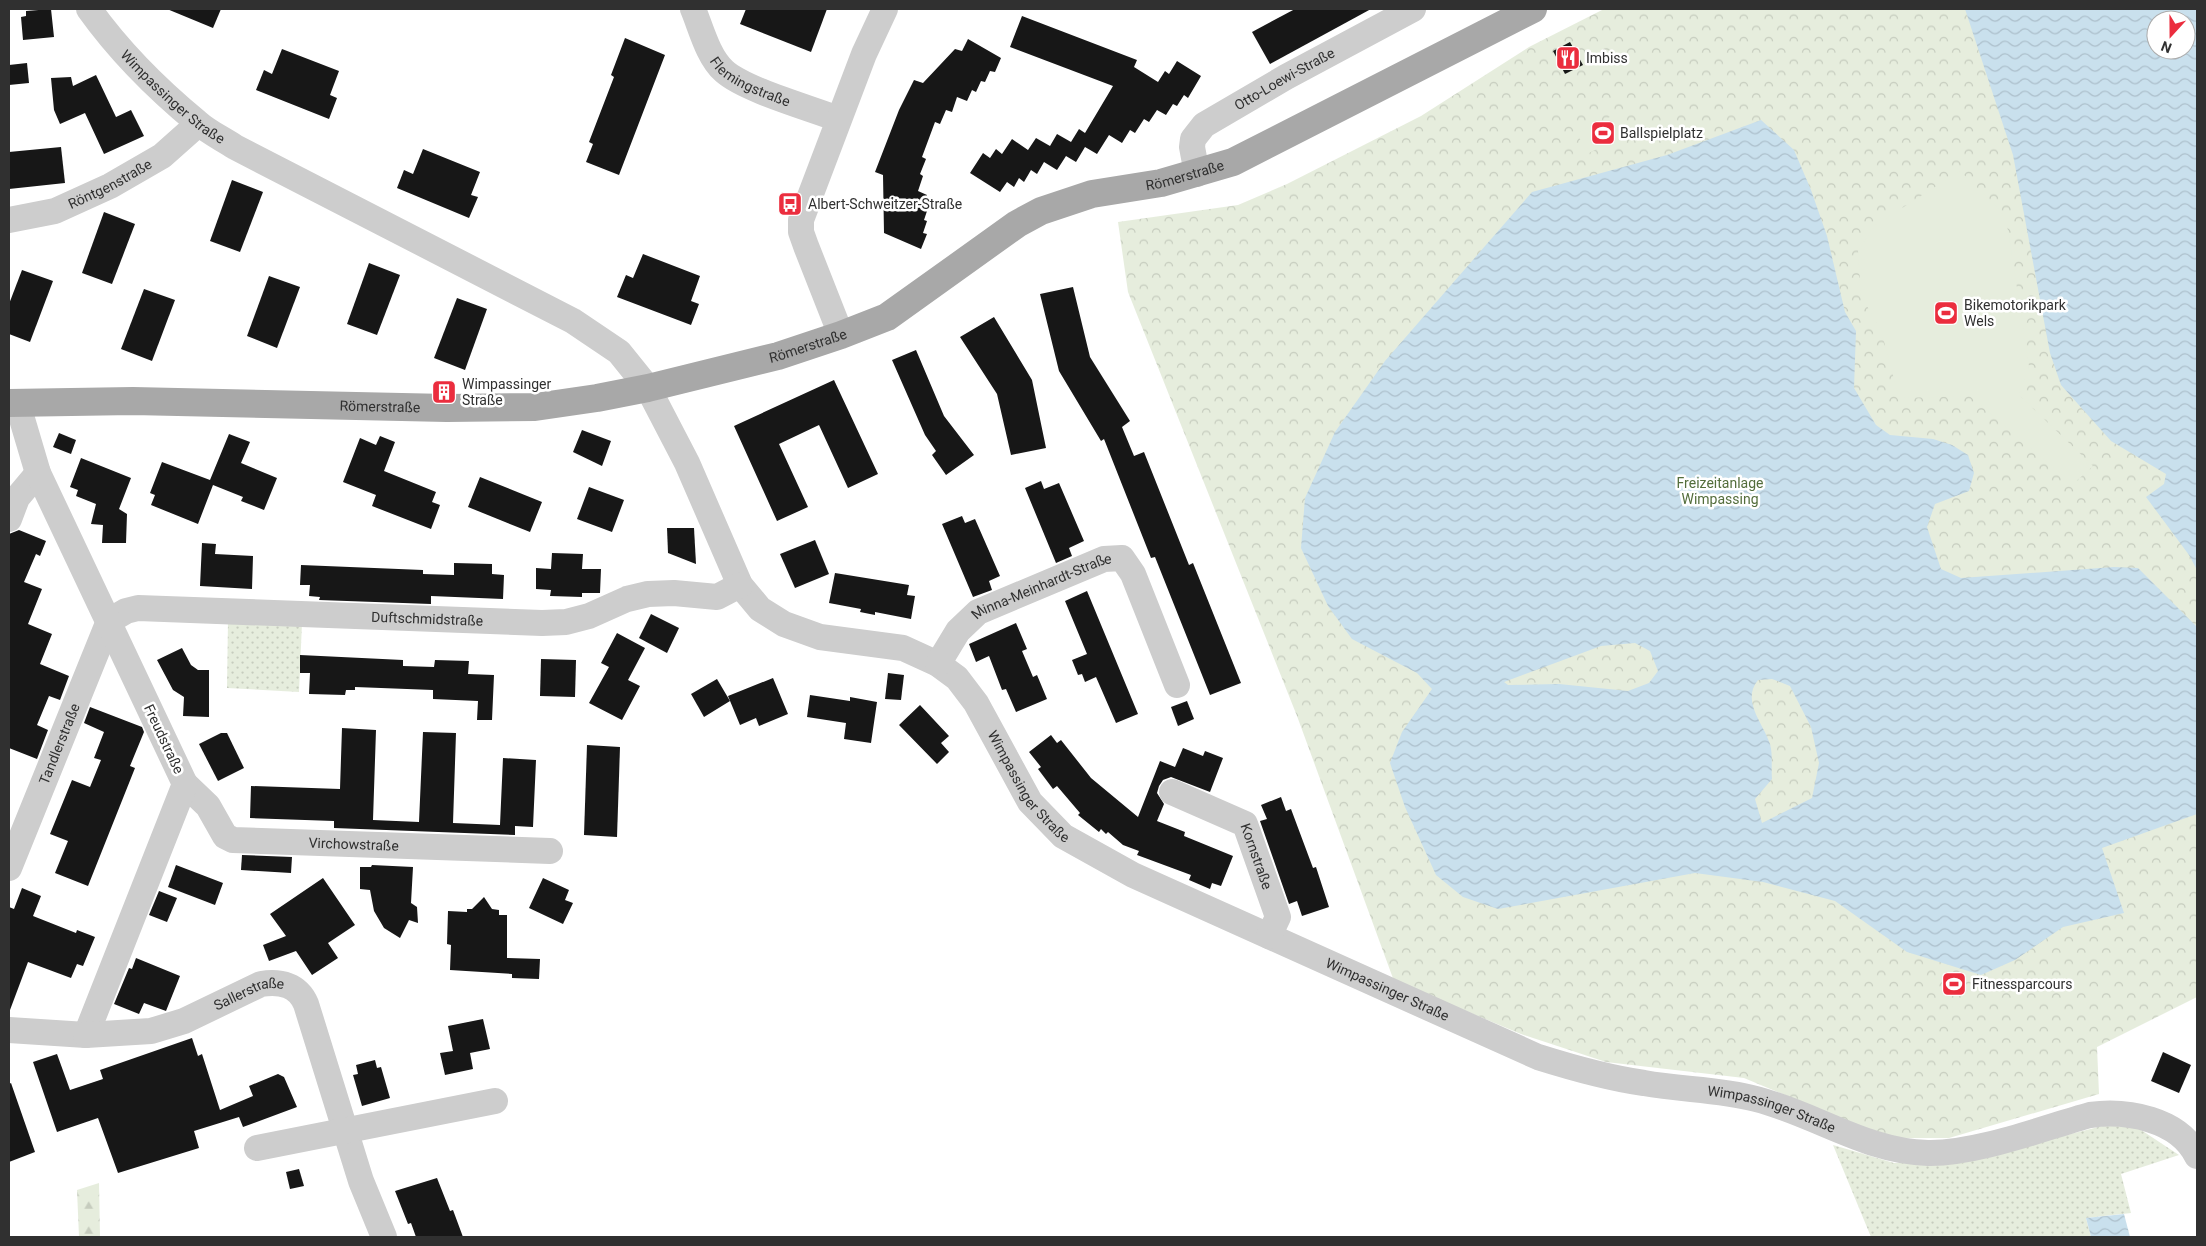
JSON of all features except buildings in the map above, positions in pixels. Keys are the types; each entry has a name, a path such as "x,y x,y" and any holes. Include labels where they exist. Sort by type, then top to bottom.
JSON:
{"main road":[{"name":"Römerstraße","path":"15,403 132,401 507,408 563,404 648,388 778,356 841,336 887,317 1017,224 1041,211 1092,194 1162,183 1233,162 1533,9"}],"street":[{"name":"Wimpassinger Straße","path":"89,9 104,31 140,69 198,124 235,147 573,321 619,352 648,388 687,463 740,585 760,609 784,624 820,637 903,648 938,664 957,678 976,704 1030,802 1063,836 1134,875 1538,1057 1604,1076 1646,1084 1728,1092 1759,1100 1863,1140 1892,1149 1929,1153 1972,1148 2090,1115 2107,1113 2126,1114 2156,1122 2179,1133 2196,1150"},
{"name":"Flemingstraße","path":"693,9 711,51 723,70 741,82 838,119"},
{"path":"841,336 806,246 801,220 838,119 864,54 885,9"},
{"name":"Otto-Loewi-Straße","path":"1197,174 1192,147 1193,139 1204,125 1286,76 1413,9"},
{"name":"Röntgenstraße","path":"9,220 54,211 110,186 162,156 198,124"},
{"name":"Freudstraße","path":"15,403 22,419 38,473 185,784 86,1035"},
{"path":"9,519 17,498 38,473"},
{"name":"Minna-Meinhardt-Straße","path":"938,664 958,631 978,612 1104,559 1122,558 1133,574 1178,685"},
{"name":"Duftschmidstraße","path":"109,621 126,611 138,608 566,622 588,616 627,599 648,594 674,593 717,597 740,585"},
{"name":"Tandlerstraße","path":"9,868 109,621"},
{"name":"Virchowstraße","path":"185,784 208,806 225,836 233,840 550,851"},
{"name":"Kornstraße","path":"1172,792 1245,824 1278,917 1269,936"},
{"name":"Sallerstraße","path":"86,1035 151,1031 184,1021 261,984 272,982 292,987 302,994 306,1004 361,1181 384,1237"},
{"path":"9,1030 86,1035"},
{"path":"257,1148 495,1101"}],"green space":[{"name":"Freizeitanlage Wimpassing","path":"1604,9 2197,9 2197,997 2097,1047 2099,1094 1949,1138 1889,1138 1744,1078 1606,1062 1521,1034 1394,981 1297,716 1128,292 1118,222 1238,205 1287,184 1421,116 1529,47"},
{"name":"Ballspielplatz","path":"1618,113 1629,133 1587,154 1577,133"},
{"name":"Bikemotorikpark Wels","path":"1960,171 2001,211 2008,230 2029,366 2019,395 2093,466 2073,484 1970,396 1899,398 1881,330 1861,296 1858,251 1874,226"},
{"path":"228,621 302,623 299,692 227,688"},
{"path":"2126,1120 2179,1155 2121,1174 2131,1213 2086,1218 2091,1237 1871,1237 1833,1145 1894,1163 1963,1161"},
{"path":"99,1183 100,1237 79,1237 77,1190"}],"water":[{"path":"1965,9 2197,9 2197,570 2189,555 2146,497 2164,484 2166,474 2111,441 2061,385 2050,353 2013,155"},
{"path":"1761,120 1794,150 1811,190 1827,236 1845,312 1856,331 1854,388 1876,425 1890,435 1933,439 1952,445 1968,455 1974,473 1969,491 1935,504 1927,527 1941,569 1961,578 2114,567 2138,568 2197,627 2197,814 2102,848 2124,913 2063,927 2015,960 1981,975 1907,952 1835,901 1763,882 1695,873 1498,909 1463,897 1436,875 1405,807 1390,763 1402,732 1432,689 1417,673 1352,639 1328,606 1301,548 1305,498 1335,432 1385,361 1532,192 1667,155","holes":["1635,643 1650,651 1658,671 1649,683 1628,691 1559,684 1508,685 1504,682 1601,646","1772,679 1790,686 1811,727 1819,763 1812,798 1762,823 1755,799 1772,779 1771,752 1767,736 1752,704 1752,696 1753,688 1758,680"]},
{"path":"2124,1214 2130,1237 2091,1237 2086,1218"}],"place":[{"name":"Imbiss","path":"1568,58"},
{"name":"Ballspielplatz","path":"1603,133"},
{"name":"Albert-Schweitzer-Straße","path":"790,204"},
{"name":"Bikemotorikpark Wels","path":"1946,313"},
{"name":"Wimpassinger Straße","path":"444,392"},
{"name":"Fitnessparcours","path":"1954,984"}]}
